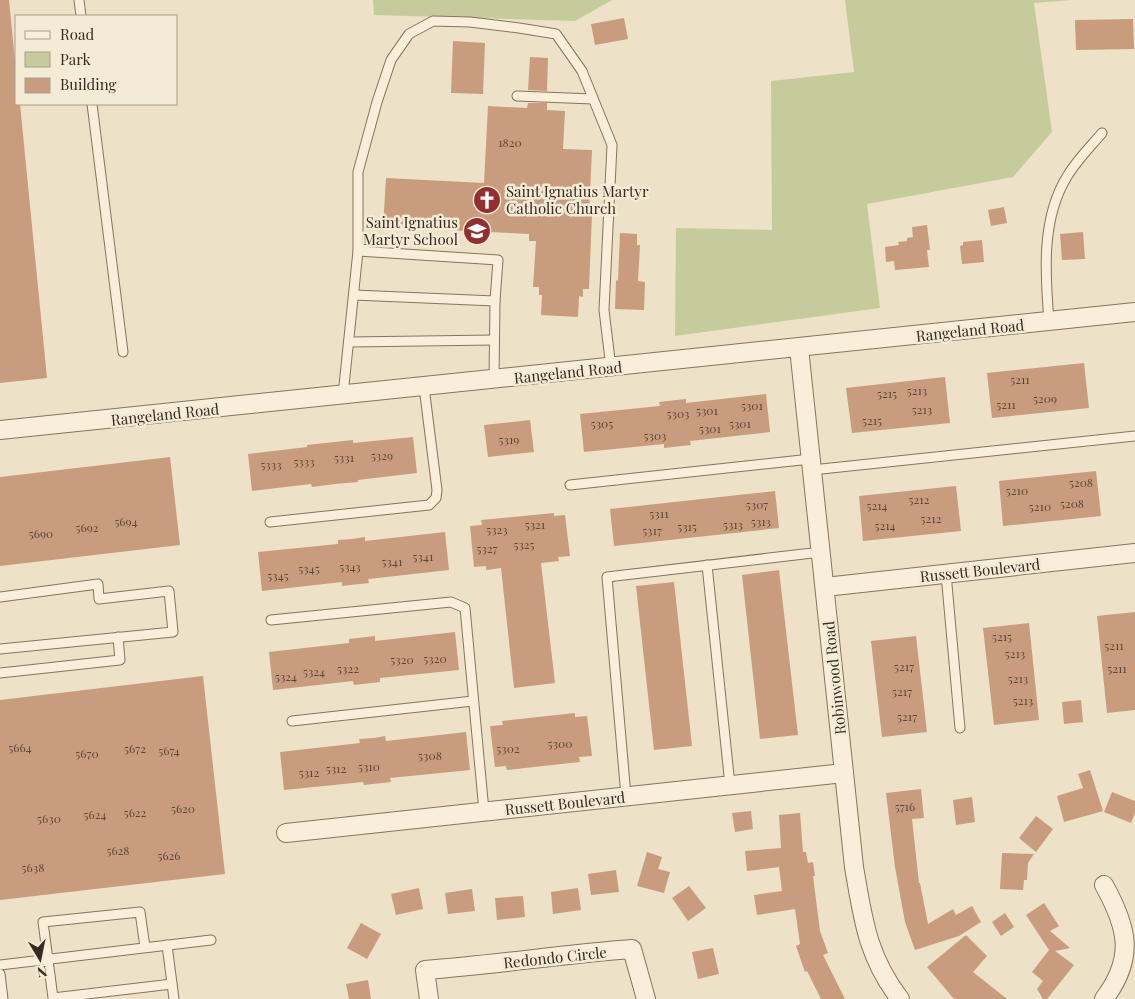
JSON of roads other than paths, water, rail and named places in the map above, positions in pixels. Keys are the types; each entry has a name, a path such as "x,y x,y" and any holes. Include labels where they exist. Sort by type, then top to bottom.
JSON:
{"street":[{"name":"Rangeland Road","path":"0,430 343,396 1135,312"},
{"name":"Robinwood Road","path":"799,348 854,867 864,927 878,965 900,999"},
{"name":"Russett Boulevard","path":"824,587 1135,553"},
{"name":"Russett Boulevard","path":"286,833 844,773"},
{"path":"1104,886 1119,912 1124,928 1126,948 1124,962 1119,974 1104,999"},
{"name":"Redondo Circle","path":"429,999 425,970 632,949 646,999"}],"lane":[{"path":"79,0 81,15"},
{"path":"343,396 358,250 358,172 377,102 391,60 409,34 433,21 470,22 556,34 582,71 612,145 604,310 611,368"},
{"path":"517,96 593,99"},
{"path":"92,105 123,352"},
{"path":"1049,321 1045,259 1052,211 1068,175 1102,133"},
{"path":"358,250 498,260 495,301 494,380"},
{"path":"354,295 495,301"},
{"path":"349,342 494,340"},
{"path":"270,522 429,504 436,498 437,490 424,387"},
{"path":"570,485 1135,436"},
{"path":"626,796 607,577 821,552"},
{"path":"707,565 730,785"},
{"path":"946,574 960,728"},
{"path":"0,597 98,584 99,599 169,591 173,632 0,649"},
{"path":"271,620 451,602 465,608 484,811"},
{"path":"0,673 120,660 118,636"},
{"path":"292,721 473,701"},
{"path":"145,947 140,912 42,922 53,998 172,984"},
{"path":"0,965 211,940"},
{"path":"167,944 174,999"},
{"path":"0,974 3,999"}],"place":[{"name":"Saint Ignatius Martyr Catholic Church","path":"487,200"},
{"name":"Saint Ignatius Martyr School","path":"477,231"}]}
